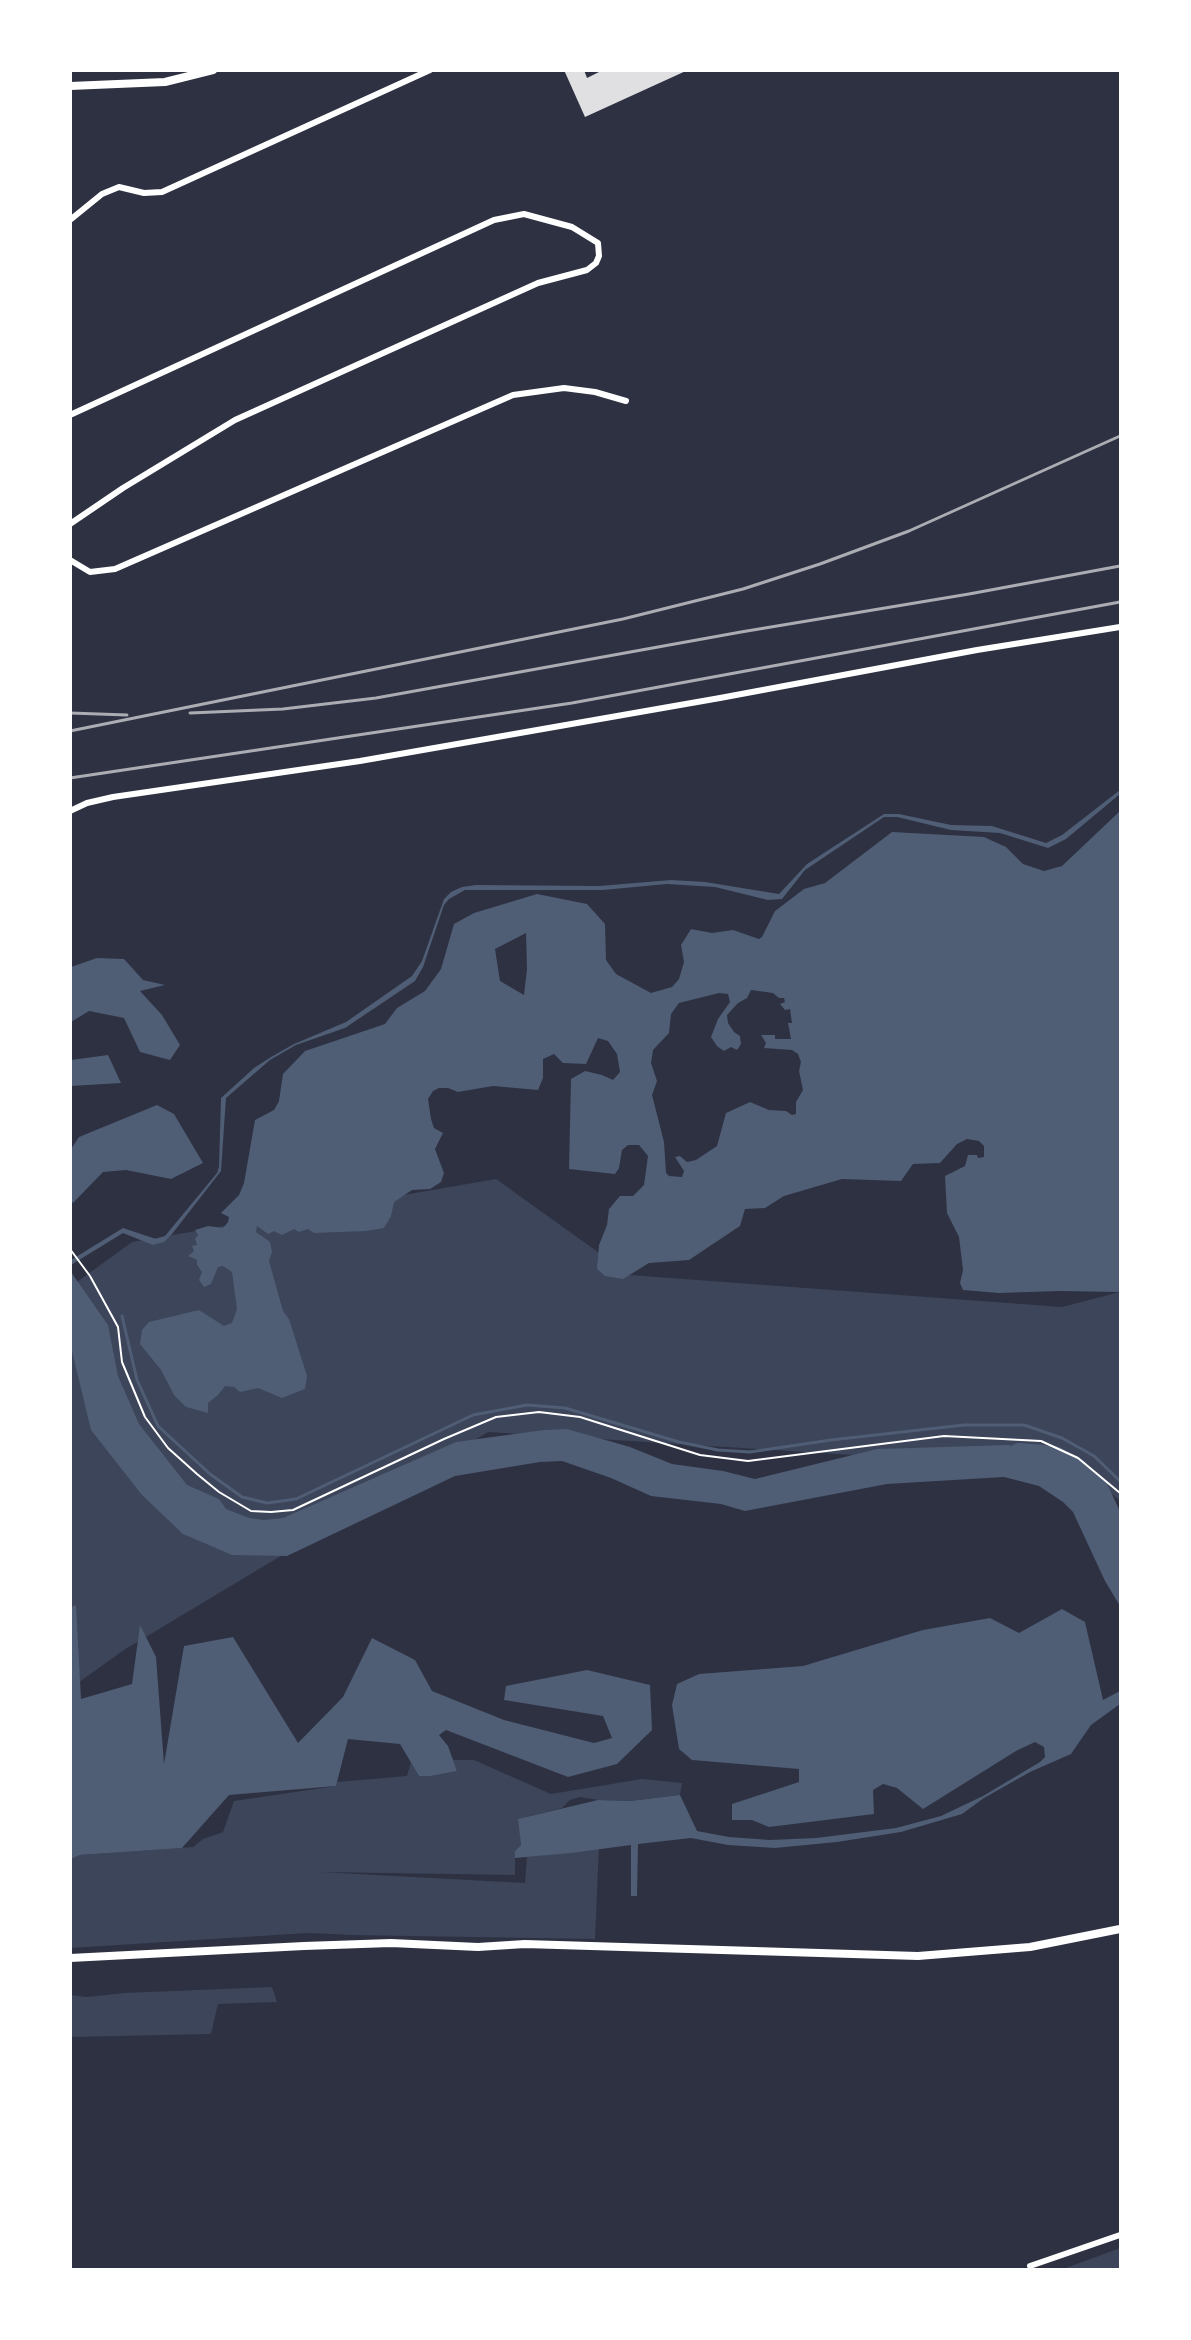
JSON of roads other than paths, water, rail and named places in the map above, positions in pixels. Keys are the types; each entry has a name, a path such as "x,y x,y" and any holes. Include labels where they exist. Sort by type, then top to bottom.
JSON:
{"street":[{"path":"70,86 165,82 213,70"},
{"path":"70,220 102,194 119,187 144,193 162,192 430,70"},
{"path":"70,415 495,220 524,214 572,227 597,240 598,243 599,256 596,263 587,270 538,283 487,304 235,420 123,488 70,524"},
{"path":"70,560 90,572 115,569 254,506 513,395 564,388 595,392 626,401"},
{"path":"70,811 87,803 113,797 360,761 978,650 1120,627"},
{"path":"70,1958 391,1943 478,1947 525,1944 918,1956 1030,1947 1120,1929"},
{"path":"1030,2266 1120,2235"}],"waterway":[{"path":"122,1316 137,1380 158,1426 210,1474 242,1497 267,1503 296,1499 473,1415 527,1405 565,1408 679,1442 718,1450 750,1452 964,1425 1024,1425 1062,1438 1094,1456 1120,1481"},
{"path":"1019,1453 1055,1456 1078,1469 1098,1488 1120,1535"}],"railway":[{"path":"70,731 623,619 743,589 909,531 1120,436"},
{"path":"190,713 283,709 376,698 1120,566"},
{"path":"70,778 572,703 1120,602"},
{"path":"70,713 127,715"}]}
